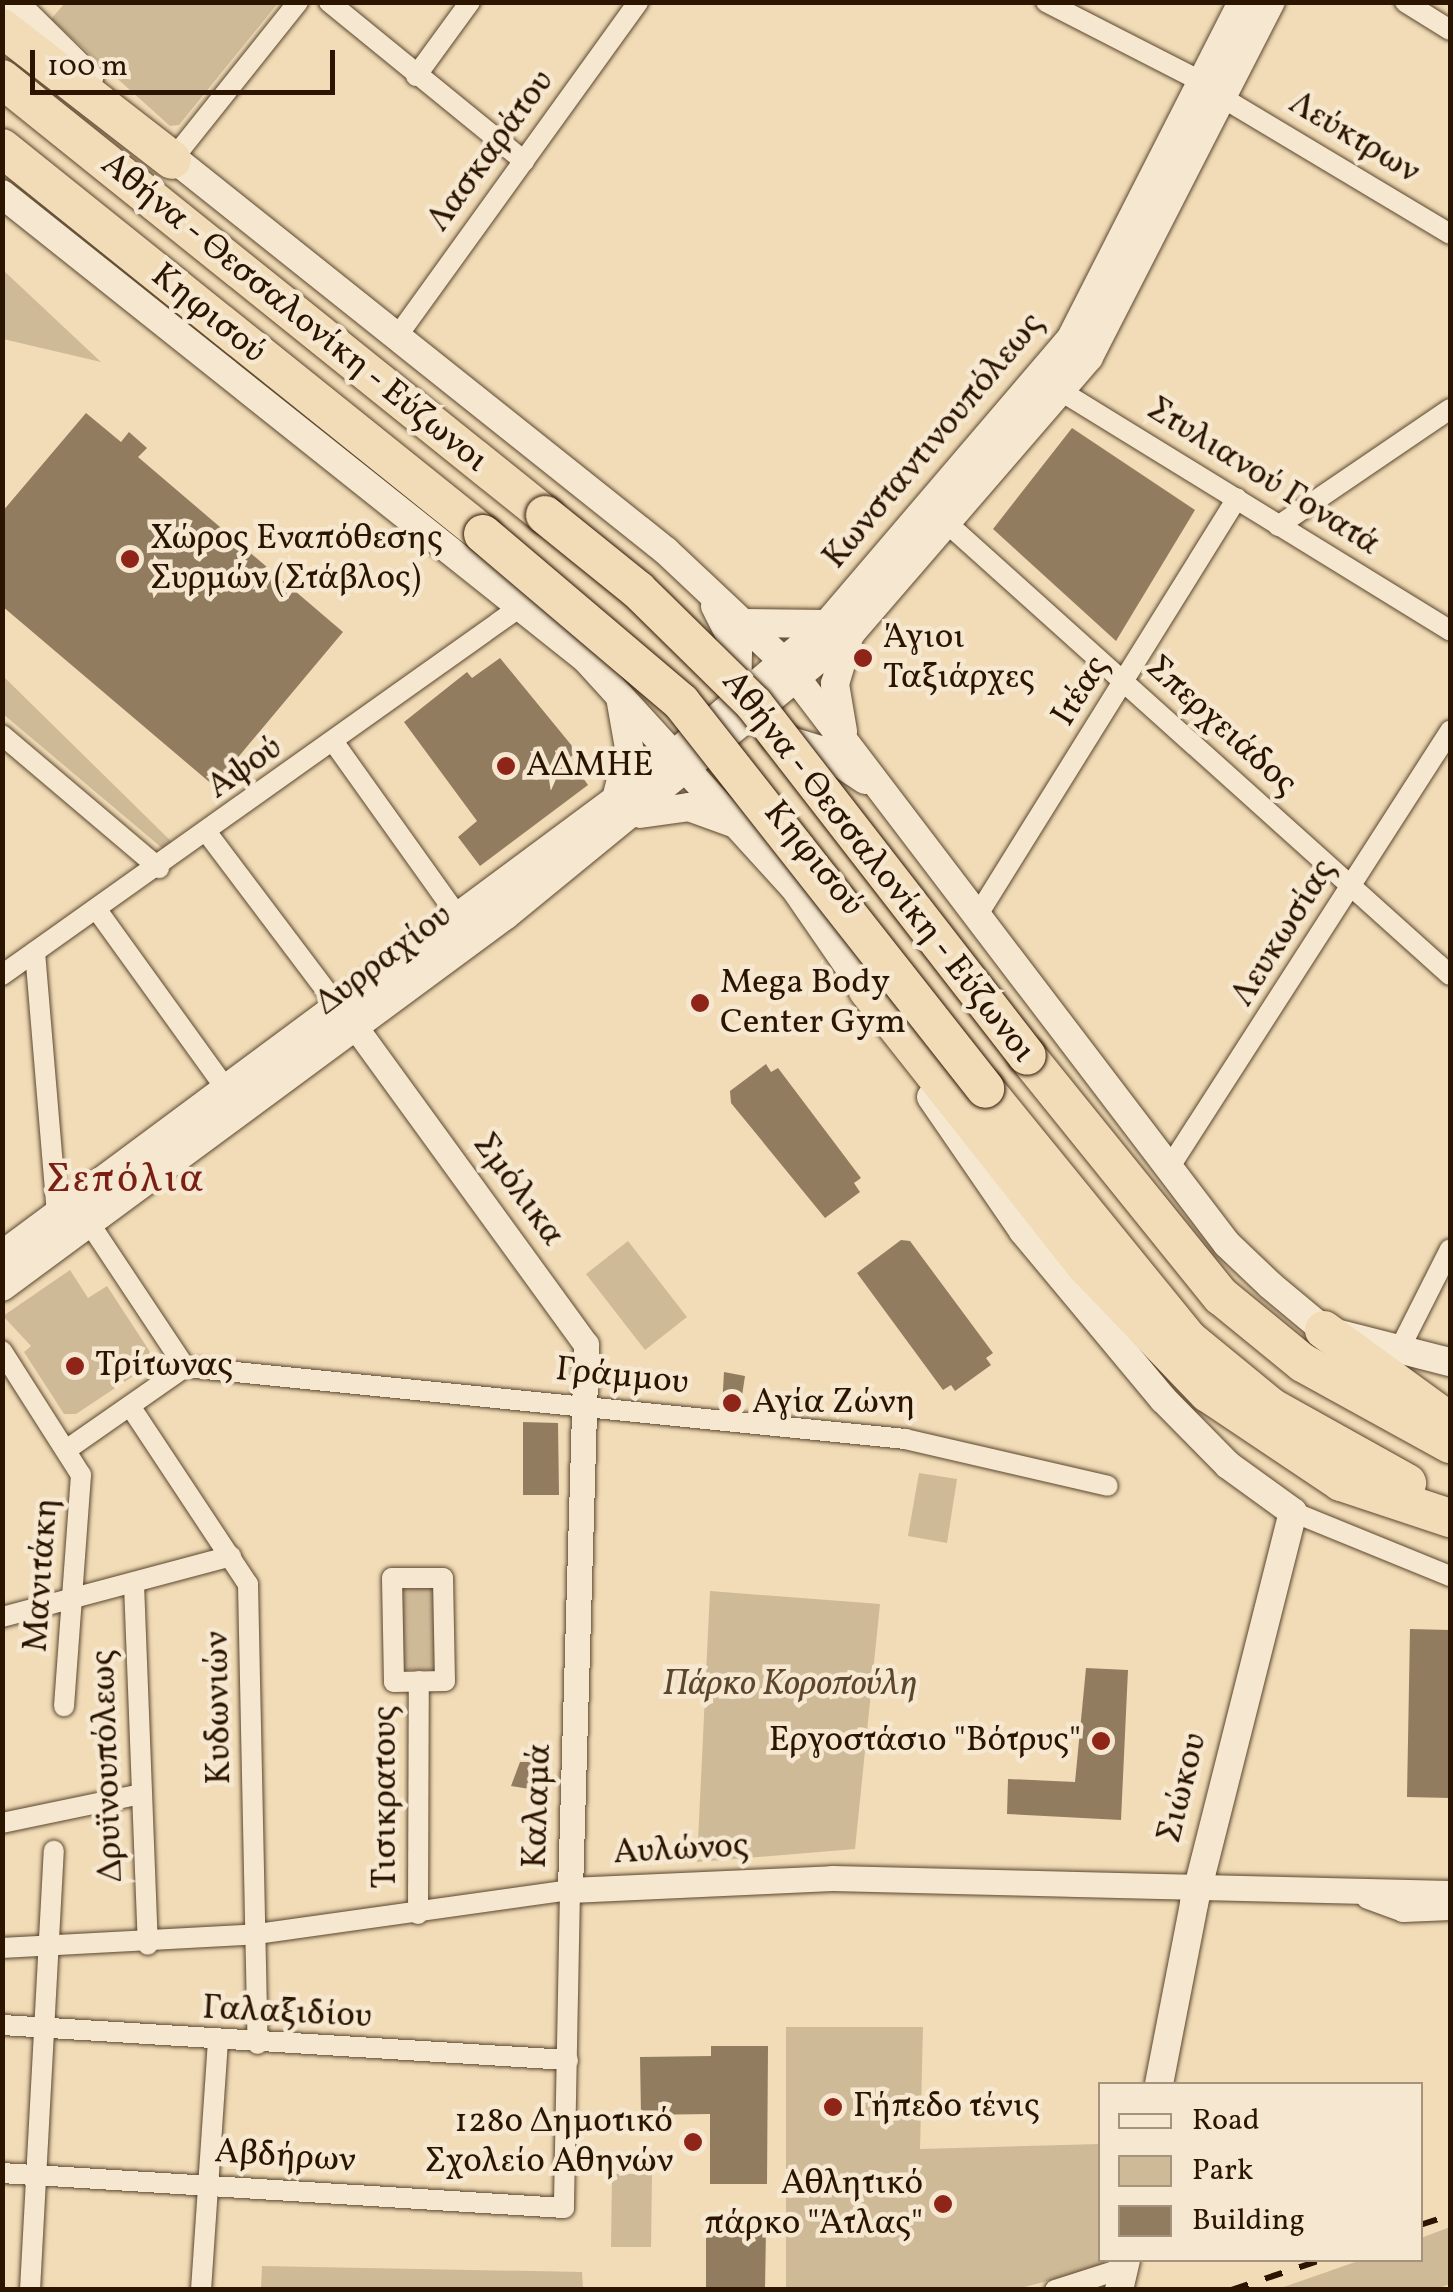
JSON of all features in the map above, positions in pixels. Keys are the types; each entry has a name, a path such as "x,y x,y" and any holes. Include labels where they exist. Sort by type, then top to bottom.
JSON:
{"highway":[{"path":"22,12 172,160"},
{"name":"Αθήνα - Θεσσαλονίκη - Εύζωνοι","path":"2,79 638,590 718,664 1221,1296 1303,1363 1450,1444"},
{"name":"Αθήνα - Θεσσαλονίκη - Εύζωνοι","path":"2,148 600,628 681,702 1110,1252 1213,1361 1351,1456 1450,1502"},
{"path":"867,989 1086,1266 1208,1392 1341,1482 1450,1518"},
{"path":"1324,1330 1450,1422"}],"main road":[{"name":"Κωνσταντινουπόλεως","path":"1213,90 1242,2"},
{"name":"Κωνσταντινουπόλεως","path":"792,671 949,525 1052,385 1088,312 1213,90 1271,2"},
{"path":"172,160 686,570 745,622 792,671 845,737 1227,1244 1324,1330 1398,1352 1450,1362"},
{"name":"Κηφισού","path":"2,194 586,658 779,871 867,989 906,1063 1066,1284 1205,1443 1293,1512"},
{"name":"Κωνσταντινουπόλεως","path":"839,628 1052,385"},
{"path":"686,570 732,635 738,698 736,733 779,871"},
{"path":"745,622 839,628 835,684 845,737"},
{"path":"586,658 663,695 738,698"},
{"path":"684,762 738,698 792,671"},
{"path":"684,762 736,733 792,671"},
{"path":"620,695 629,748 625,808 688,807 737,825"},
{"path":"736,733 820,750 887,796"},
{"name":"Δυρραχίου","path":"2,1287 90,1224 348,1018 684,762"},
{"name":"Δυρραχίου","path":"2,1255 227,1090 348,1018 460,919 625,808"},
{"name":"Σιώκου","path":"1159,2082 1198,1886 1293,1512"}],"street":[{"path":"172,160 298,2"},
{"path":"329,2 524,161"},
{"path":"416,76 470,2"},
{"name":"Λασκαράτου","path":"396,338 638,2"},
{"name":"Λεύκτρων","path":"1046,2 1213,90 1450,234"},
{"path":"1405,2 1450,30"},
{"name":"Στυλιανού Γονατά","path":"1052,385 1450,630"},
{"path":"1278,526 1450,409"},
{"name":"Ιτέας","path":"977,916 1237,498"},
{"name":"Σπερχειάδος","path":"949,525 1450,976"},
{"name":"Αψού","path":"2,975 336,744 520,607"},
{"name":"Λευκωσίας","path":"1169,1168 1450,731"},
{"path":"2,734 160,868"},
{"path":"336,744 460,919"},
{"name":"Σμόλικα","path":"208,834 576,1327 588,1360 585,1406"},
{"path":"97,910 227,1090"},
{"path":"35,952 57,1215"},
{"path":"69,1448 185,1367 90,1224"},
{"path":"1398,1352 1450,1249"},
{"name":"Μανιτάκη","path":"2,1351 69,1448 81,1476 64,1706"},
{"name":"Γράμμου","path":"185,1367 905,1439 1108,1486"},
{"name":"Κυδωνιών","path":"130,1406 248,1584 258,2044"},
{"name":"Καλαμά","path":"564,2208 585,1406"},
{"name":"Κηφισού","path":"1293,1512 1450,1576"},
{"path":"2,1617 231,1556"},
{"path":"392,1578 444,1578 444,1681 420,1682 394,1682 392,1578"},
{"name":"Δρυϊνουπόλεως","path":"134,1584 148,1945"},
{"name":"Τισικρατους","path":"418,1914 420,1682"},
{"path":"2,1823 141,1794"},
{"path":"30,2290 54,1851"},
{"name":"Αυλώνος","path":"2,1948 148,1945 257,1934 570,1890 832,1878 1198,1886 1366,1896 1450,1892"},
{"name":"Αυλώνος","path":"1366,1896 1403,1909 1450,1907"},
{"name":"Γαλαξιδίου","path":"2,2026 218,2042 568,2060"},
{"path":"202,2290 218,2042"},
{"name":"Αβδήρων","path":"2,2174 564,2208"},
{"path":"1055,2290 1123,2272"}],"green space":[{"path":"65,2 278,3 179,125 170,126 51,19"},
{"path":"3,270 101,362 3,339"},
{"path":"2,675 176,846 168,853 3,714"},
{"path":"628,1241 687,1317 645,1350 586,1274"},
{"path":"70,1270 88,1298 107,1286 156,1361 76,1414 64,1414 24,1352 31,1346 3,1316"},
{"path":"919,1473 957,1479 947,1543 908,1536"},
{"path":"434,1588 436,1670 402,1670 400,1589"},
{"name":"Πάρκο Κοροπούλη","path":"710,1591 880,1604 855,1849 697,1862"},
{"name":"Αθλητικό πάρκο \"Άτλας\"","path":"786,2027 923,2027 920,2149 1098,2144 1098,2262 1105,2262 1105,2266 1017,2289 786,2290"},
{"path":"612,2174 652,2174 651,2247 611,2247"},
{"path":"1450,2227 1450,2284 1437,2289 1278,2289 1355,2262 1423,2262 1423,2237"},
{"path":"262,2266 582,2272 583,2289 261,2289"}],"building":[{"name":"Χώρος Εναπόθεσης Συρμών (Στάβλος)","path":"86,413 121,442 129,432 147,448 138,457 343,632 214,786 2,606 2,512"},
{"path":"1072,428 1195,510 1116,641 993,529"},
{"name":"ΑΔΜΗΕ","path":"500,658 577,752 569,758 588,785 480,866 458,837 477,821 404,722 467,672 472,678"},
{"path":"766,1064 771,1072 778,1068 861,1178 854,1183 860,1192 825,1218 731,1103 730,1091"},
{"path":"901,1240 910,1241 993,1353 986,1358 991,1365 955,1391 951,1385 943,1390 857,1273"},
{"name":"Αγία Ζώνη","path":"724,1372 745,1376 740,1409 722,1407"},
{"path":"523,1422 558,1423 559,1495 523,1495"},
{"path":"1410,1629 1450,1630 1450,1798 1407,1797"},
{"name":"Εργοστάσιο \"Βότρυς\"","path":"1086,1668 1128,1670 1121,1820 1007,1814 1008,1779 1075,1782"},
{"path":"520,1762 549,1762 548,1792 511,1786"},
{"path":"711,2046 768,2046 767,2184 710,2184 710,2114 641,2115 640,2057 711,2056"},
{"path":"706,2227 766,2228 765,2290 706,2290"}],"railway":[{"path":"1423,2224 1450,2215"},
{"path":"1231,2290 1315,2262"}],"place":[{"name":"Χώρος Εναπόθεσης Συρμών (Στάβλος)","path":"130,559"},
{"name":"Άγιοι Ταξιάρχες","path":"863,658"},
{"name":"ΑΔΜΗΕ","path":"506,766"},
{"name":"Mega Body Center Gym","path":"700,1003"},
{"name":"Τρίτωνας","path":"75,1366"},
{"name":"Αγία Ζώνη","path":"732,1403"},
{"name":"Εργοστάσιο \"Βότρυς\"","path":"1101,1741"},
{"name":"Γήπεδο τένις","path":"833,2107"},
{"name":"128ο Δημοτικό Σχολείο Αθηνών","path":"693,2142"},
{"name":"Αθλητικό πάρκο \"Άτλας\"","path":"943,2204"}],"district":[{"name":"Σεπόλια","path":"126,1181"}]}
